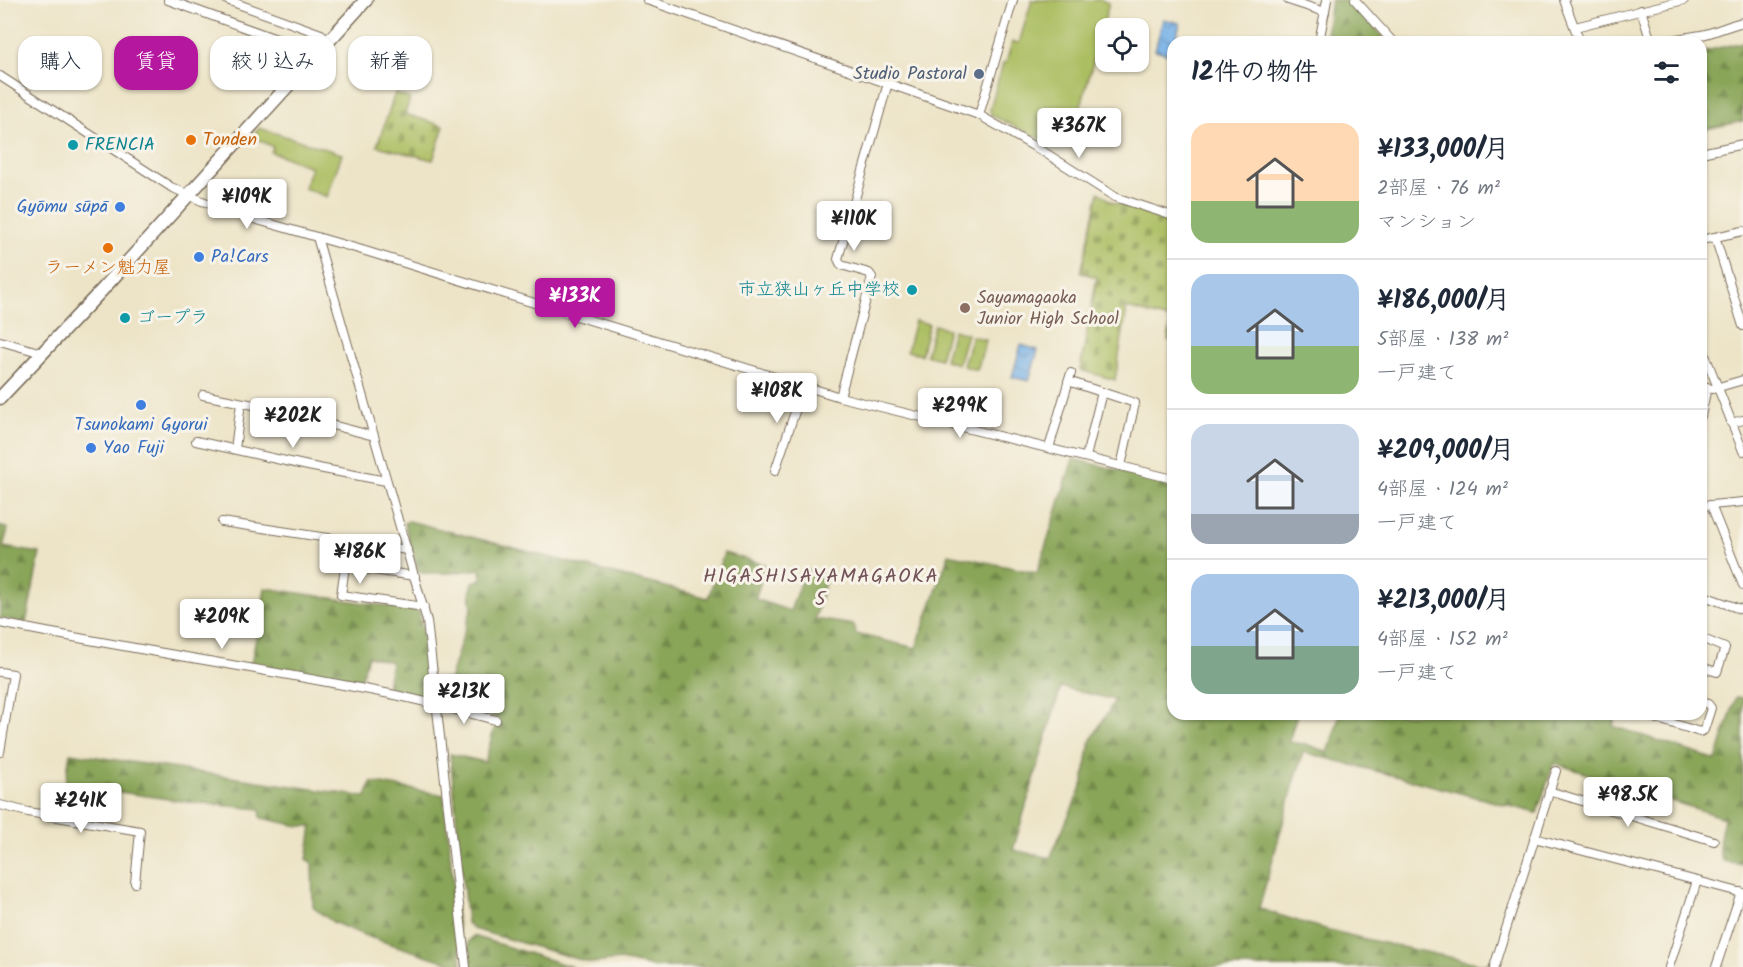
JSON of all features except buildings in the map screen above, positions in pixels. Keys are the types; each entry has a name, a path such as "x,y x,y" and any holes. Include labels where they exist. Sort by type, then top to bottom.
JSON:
{"highway":[{"path":"333,36 366,0"},
{"path":"0,398 282,90"}],"street":[{"path":"168,0 268,36"},
{"path":"226,0 324,36"},
{"path":"648,0 980,115 1115,197 1167,214"},
{"path":"980,115 1013,0"},
{"path":"1288,0 1325,12"},
{"path":"1320,36 1327,0"},
{"path":"1355,0 1388,36"},
{"path":"1564,0 1578,36"},
{"path":"1575,27 1684,0"},
{"path":"1641,10 1649,36"},
{"path":"1685,36 1708,33 1743,22"},
{"path":"0,76 171,187 254,219 840,397 1167,478"},
{"path":"840,397 872,277 868,273 840,265 838,259 888,83"},
{"path":"1707,152 1743,144"},
{"path":"1707,239 1743,231"},
{"path":"317,237 424,607 438,705 466,967"},
{"path":"1715,237 1743,326"},
{"path":"0,341 42,353"},
{"path":"1707,360 1743,452"},
{"path":"1049,448 1070,377 1102,392 1135,403 1121,466"},
{"path":"1707,387 1718,388 1743,380"},
{"path":"775,471 804,385"},
{"path":"1086,457 1102,392"},
{"path":"203,395 374,436"},
{"path":"235,449 241,403"},
{"path":"1731,423 1743,420"},
{"path":"196,441 386,481"},
{"path":"1707,505 1743,502"},
{"path":"1711,505 1743,585"},
{"path":"222,522 407,550"},
{"path":"415,576 345,566 341,595 424,607"},
{"path":"1707,597 1743,610"},
{"path":"0,623 89,641 147,649 391,694 496,720"},
{"path":"1707,640 1725,648 1717,672 1707,670"},
{"path":"0,672 13,674 0,752"},
{"path":"1661,720 1700,732 1704,729 1711,708 1707,704"},
{"path":"1494,967 1556,771"},
{"path":"1549,791 1714,841"},
{"path":"0,805 140,831 135,883"},
{"path":"1534,838 1742,893 1716,967"},
{"path":"1669,967 1696,881"}],"green space":[{"path":"1032,0 1101,0 1109,3 1105,18 1095,18 1095,55 1074,132 1061,136 1054,134 1044,141 991,115 990,109 1003,63 1006,63 1012,42 1019,43"},
{"path":"1331,0 1351,0 1383,36 1326,36"},
{"path":"1743,42 1743,93 1741,94 1743,121 1707,129 1707,51"},
{"path":"395,93 410,99 405,114 444,126 433,160 377,146"},
{"path":"259,128 342,154 327,197 304,188 311,167 271,152 273,147 252,136"},
{"path":"1099,192 1112,202 1167,219 1167,319 1127,308 1115,380 1080,370 1097,277 1081,273"},
{"path":"915,321 929,324 921,355 907,351"},
{"path":"934,325 948,329 940,359 926,355"},
{"path":"953,330 967,334 958,364 945,360"},
{"path":"972,336 986,340 977,370 963,366"},
{"path":"1073,459 1167,482 1167,720 1295,720 1289,742 1309,745 1328,753 1338,720 1614,720 1613,726 1716,760 1736,697 1743,698 1743,864 1723,861 1720,840 1724,818 1554,763 1537,813 1303,752 1259,908 1314,926 1371,940 1485,965 1490,961 1491,967 654,967 620,960 592,963 473,929 467,923 450,754 485,762 497,718 443,704 441,679 449,680 472,607 470,594 473,582 482,579 480,569 451,573 422,573 418,570 404,523 409,521 708,598 724,553 766,565 755,599 790,611 805,570 827,575 815,619 854,625 856,634 916,648 949,554 1037,573","holes":["1061,687 1115,700 1090,742 1083,783 1050,858 1013,850"]},
{"path":"0,526 8,529 3,547 40,553 26,623 0,618"},
{"path":"265,588 419,611 434,695 428,699 387,688 391,662 368,656 360,683 251,665"},
{"path":"70,753 366,797 371,782 444,795 462,967 366,936 333,922 315,909 313,906 312,862 307,860 312,826 299,826 261,818 260,809 189,802 65,784"},
{"path":"473,936 572,967 470,967 468,942"}],"water":[{"path":"1163,19 1180,23 1177,36 1167,36 1167,54 1155,50"},
{"path":"1021,345 1038,350 1029,381 1012,377"}],"place":[{"name":"Studio Pastoral","path":"979,74"},
{"name":"Tonden","path":"191,140"},
{"name":"FRENCIA","path":"73,145"},
{"name":"Gyōmu sūpā","path":"120,207"},
{"name":"ラーメン魁力屋","path":"108,248"},
{"name":"Pa!Cars","path":"199,257"},
{"name":"市立狭山ヶ丘中学校","path":"912,290"},
{"name":"Sayamagaoka Junior High School","path":"965,308"},
{"name":"ゴープラ","path":"125,318"},
{"name":"Tsunokami Gyorui","path":"141,405"},
{"name":"Yao Fuji","path":"91,448"}],"district":[{"name":"HIGASHISAYAMAGAOKA 5","path":"821,588"}]}
